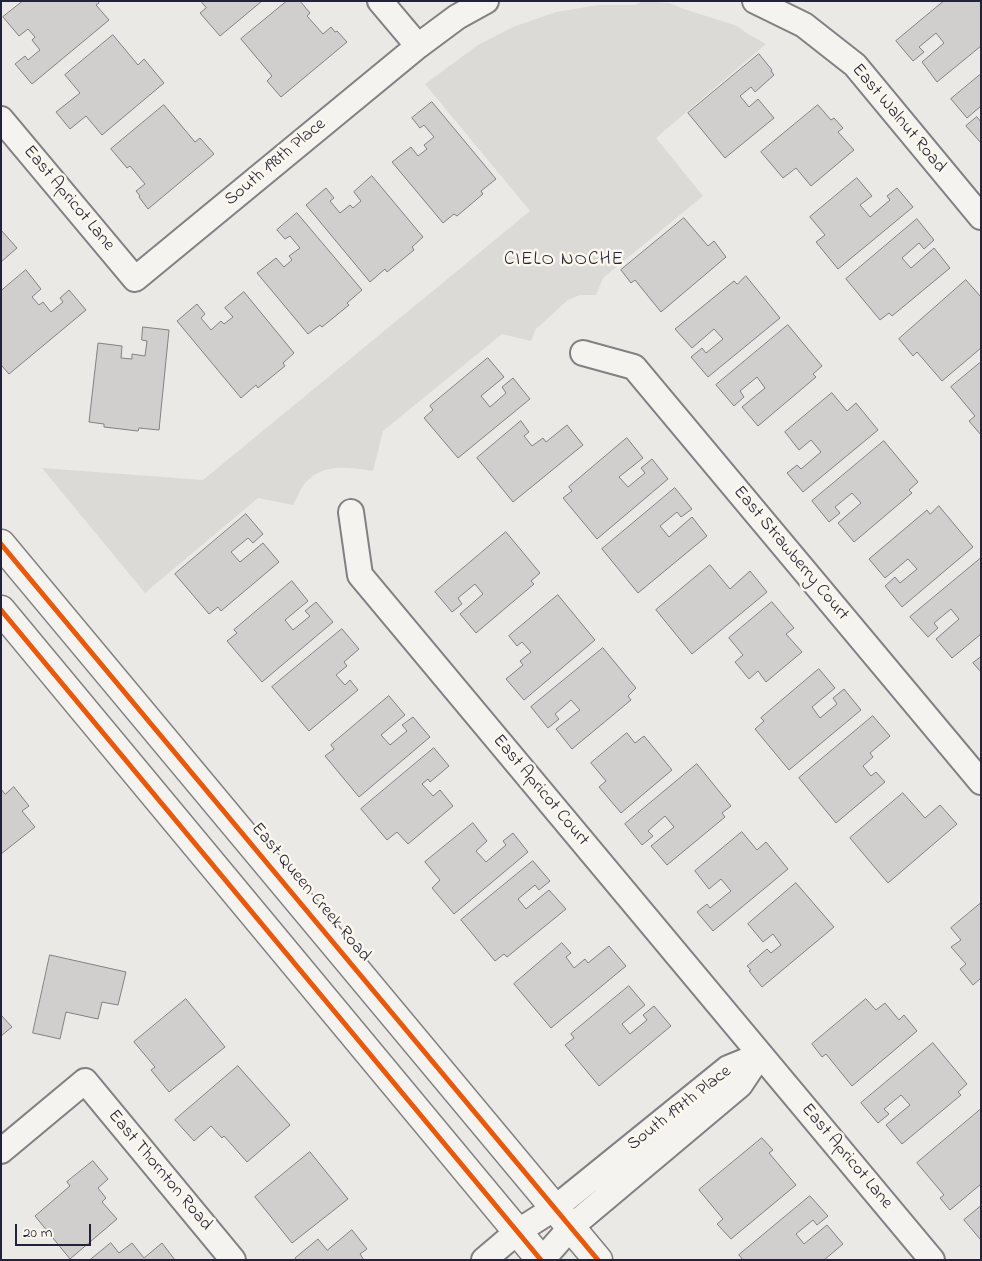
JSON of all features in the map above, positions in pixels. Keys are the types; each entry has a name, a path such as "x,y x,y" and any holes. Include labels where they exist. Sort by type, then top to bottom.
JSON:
{"main road":[{"name":"East Queen Creek Road","path":"1,544 598,1260"},
{"path":"1,610 541,1260"}],"street":[{"path":"380,1 418,46 457,17 486,1"},
{"name":"East Walnut Road","path":"755,1 804,25 855,65 981,217"},
{"name":"South 198th Place","path":"135,279 418,46"},
{"name":"East Apricot Lane","path":"1,119 135,279"},
{"name":"East Strawberry Court","path":"583,353 634,368 981,782"},
{"name":"East Apricot Court","path":"351,512 360,575 760,1055"},
{"name":"East Apricot Lane","path":"760,1055 932,1260"},
{"name":"South 197th Place","path":"484,1260 517,1232 563,1218 740,1085 760,1055"},
{"name":"East Thornton Road","path":"1,1151 85,1081 233,1260"},
{"name":"South 197th Place","path":"541,1260 563,1218"}],"shaded area":[{"path":"643,1 669,3 737,26 766,44 656,138 703,196 603,278 596,295 580,295 568,300 536,329 531,341 502,334 383,431 373,471 334,468 317,473 302,487 293,505 258,498 145,593 42,468 203,480 530,211 425,84 478,45 513,27 556,12 598,5 635,5"}],"building":[{"path":"23,1 98,1 99,3 96,5 109,20 32,84 15,64 25,56 28,60 40,50 32,40 35,37 28,29 19,36 3,17"},
{"path":"201,1 262,1 220,36 200,13 206,8"},
{"path":"287,1 300,1 310,13 307,16 323,34 331,27 347,42 281,97 267,81 272,76 241,39"},
{"path":"944,1 981,1 981,46 937,82 922,62 944,43 936,33 919,47 924,52 913,61 896,41"},
{"path":"113,35 138,65 144,59 164,83 102,135 86,116 70,129 56,112 80,93 65,75"},
{"path":"759,54 774,75 755,92 751,87 740,96 749,107 758,99 774,118 725,158 688,113"},
{"path":"981,74 981,106 967,118 951,99"},
{"path":"432,102 496,179 481,191 483,194 457,216 454,214 443,223 392,162 411,147 418,156 427,149 424,145 434,137 424,125 420,128 412,118"},
{"path":"164,105 195,142 200,138 214,154 148,209 136,191 145,184 130,166 127,168 111,149"},
{"path":"818,105 831,120 834,118 843,128 838,132 854,150 811,186 796,168 783,178 761,152"},
{"path":"977,117 981,122 981,143 966,126"},
{"path":"372,176 423,237 412,247 414,250 387,272 385,269 370,282 306,205 326,188 334,198 330,201 340,213 350,205 353,208 361,201 354,192"},
{"path":"857,178 872,196 860,205 870,217 890,200 887,196 897,188 913,207 838,269 816,242 825,235 810,217"},
{"path":"297,213 362,290 347,303 349,305 322,327 320,325 308,334 257,273 276,258 284,267 292,260 289,256 300,248 290,236 285,239 277,230"},
{"path":"684,218 708,246 714,241 726,257 661,312 635,280 631,283 621,270"},
{"path":"917,219 934,240 924,249 919,243 902,258 911,268 934,248 950,268 892,316 889,313 880,320 846,279"},
{"path":"1,230 17,248 1,262"},
{"path":"26,270 41,289 32,297 39,305 43,302 51,312 63,302 60,298 69,290 86,310 9,374 1,365 1,291"},
{"path":"746,276 780,318 708,377 691,357 702,348 706,353 723,339 714,329 692,348 675,329 734,281 737,284"},
{"path":"966,280 981,297 981,348 942,381 917,352 913,356 899,339"},
{"path":"244,292 294,353 283,363 285,366 258,388 256,385 241,398 177,321 197,304 205,314 201,318 211,330 221,321 224,324 233,317 225,308"},
{"path":"788,325 822,366 813,374 816,377 758,426 742,407 765,388 757,377 740,391 744,397 734,406 716,385"},
{"path":"143,327 169,330 159,430 139,428 138,431 104,427 104,424 89,422 98,343 122,346 121,358 132,359 132,354 145,356 147,341 142,340"},
{"path":"488,358 504,377 481,396 490,407 506,393 502,387 513,378 530,399 458,458 424,418 433,410 430,406"},
{"path":"981,362 981,435 969,421 975,416 951,387"},
{"path":"832,393 847,411 856,403 878,430 803,492 787,473 797,465 801,469 821,452 811,440 799,450 785,432"},
{"path":"521,421 529,432 524,436 532,446 543,438 546,442 567,425 583,445 513,502 477,458"},
{"path":"627,438 643,458 619,477 628,487 645,473 641,468 652,459 668,479 597,539 563,498 572,491 569,487"},
{"path":"884,441 918,482 909,490 912,493 854,542 838,523 861,503 852,493 835,507 840,513 829,522 812,501"},
{"path":"675,488 692,509 681,517 677,512 660,526 669,537 692,517 707,536 638,593 602,549"},
{"path":"939,506 973,547 902,607 885,586 895,577 900,583 917,569 908,559 885,578 869,559 927,510 930,514"},
{"path":"246,514 263,534 253,543 248,538 231,552 240,562 263,543 279,562 221,611 218,607 209,614 175,574"},
{"path":"506,532 540,573 531,581 534,584 476,633 460,614 483,594 475,584 458,598 462,604 452,612 435,592"},
{"path":"981,558 981,634 952,658 936,639 959,619 951,609 934,623 938,628 928,637 910,617"},
{"path":"710,565 730,589 750,571 767,592 692,654 656,610"},
{"path":"292,581 308,601 285,620 293,630 310,616 305,611 316,602 333,622 262,682 227,641 237,633 234,630"},
{"path":"558,595 595,640 524,700 506,679 523,665 520,661 531,652 522,642 517,646 509,636"},
{"path":"772,602 794,628 786,634 802,652 766,682 758,671 749,679 735,662 743,655 729,638"},
{"path":"342,629 359,649 344,662 347,666 336,675 345,685 350,680 358,690 309,731 272,687"},
{"path":"603,648 636,688 628,696 631,700 572,749 556,729 580,710 571,700 555,714 559,719 548,728 531,707"},
{"path":"981,657 981,672 973,663"},
{"path":"819,669 835,688 812,707 820,718 837,704 833,698 844,689 861,710 789,770 755,729 764,721 761,718"},
{"path":"389,696 405,715 381,735 390,745 407,731 402,725 413,717 430,737 359,797 325,756 334,749 331,745"},
{"path":"873,716 890,736 870,753 873,757 863,766 871,776 876,772 885,782 836,823 799,778"},
{"path":"627,733 635,743 644,736 672,770 621,813 599,787 606,781 591,763"},
{"path":"434,748 449,766 430,782 428,779 422,784 433,796 440,790 453,806 408,844 397,832 387,840 361,809"},
{"path":"697,764 731,806 722,813 725,817 667,865 651,846 674,827 665,816 648,831 653,836 642,845 625,824"},
{"path":"14,787 29,806 22,811 35,827 1,854 1,789 5,794"},
{"path":"903,793 925,818 940,805 957,824 888,883 850,838"},
{"path":"473,823 487,841 476,851 486,862 506,845 503,841 513,833 528,852 454,914 432,888 440,880 425,862"},
{"path":"742,832 757,850 766,842 788,869 713,931 697,912 707,904 710,908 731,891 721,879 709,889 695,871"},
{"path":"533,861 550,881 539,890 535,885 518,899 526,909 549,890 566,909 507,957 504,954 495,961 461,920"},
{"path":"796,883 834,927 762,987 747,966 767,949 771,953 781,945 773,934 763,942 748,924"},
{"path":"981,903 981,978 973,985 960,969 966,964 951,947 961,940 951,928"},
{"path":"562,943 571,953 566,957 574,968 585,959 588,963 609,946 626,966 551,1028 514,984"},
{"path":"50,955 126,972 118,1005 102,1002 98,1019 66,1012 60,1039 33,1033"},
{"path":"629,986 645,1005 622,1024 630,1034 647,1020 643,1015 654,1006 671,1026 599,1086 565,1045 574,1038 571,1034"},
{"path":"186,999 225,1047 169,1092 151,1070 155,1067 134,1042"},
{"path":"866,999 876,1010 885,1003 899,1020 904,1015 917,1031 852,1086 826,1054 822,1057 812,1044"},
{"path":"1,1015 12,1027 1,1036"},
{"path":"933,1043 967,1084 958,1092 961,1095 902,1144 886,1125 910,1105 901,1095 884,1109 889,1114 878,1123 861,1103"},
{"path":"238,1066 290,1125 247,1162 224,1136 222,1138 211,1126 194,1141 175,1120"},
{"path":"981,1109 981,1184 950,1210 940,1198 944,1195 917,1163"},
{"path":"762,1138 773,1150 769,1153 796,1185 731,1239 717,1224 723,1219 699,1190"},
{"path":"310,1152 348,1199 292,1243 255,1197"},
{"path":"93,1161 108,1179 98,1188 106,1198 102,1202 117,1219 70,1259 35,1216 70,1186 67,1182"},
{"path":"810,1196 828,1216 817,1225 813,1220 796,1234 804,1244 827,1225 843,1244 824,1260 743,1260 739,1255"},
{"path":"981,1206 981,1239 980,1239 964,1220"},
{"path":"352,1230 367,1249 360,1254 364,1260 296,1260 295,1258 318,1239 327,1250"},
{"path":"111,1243 119,1253 132,1243 144,1258 162,1243 175,1260 90,1260"}],"cycle path":[{"path":"1,544 598,1260"},
{"path":"1,610 541,1260"}],"district":[{"name":"CIELO NOCHE","path":"564,261"}]}
